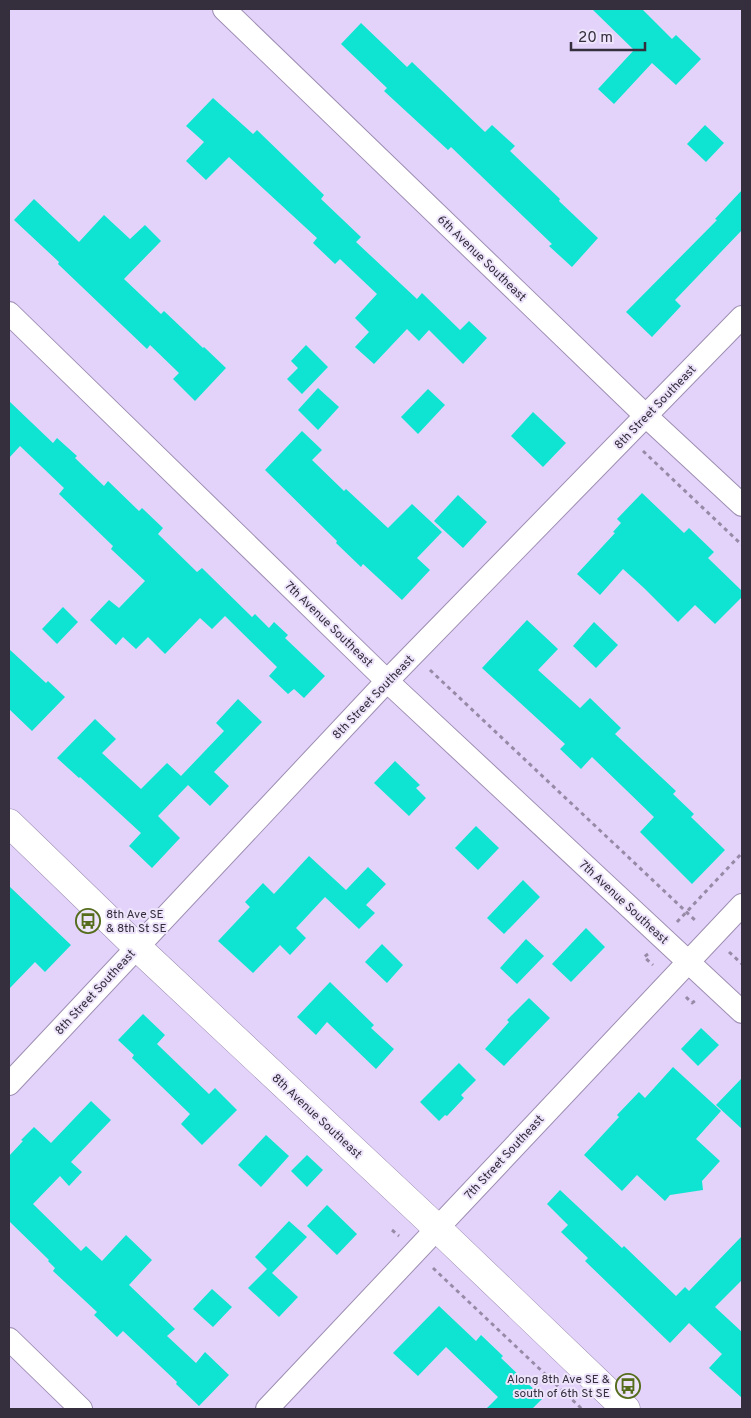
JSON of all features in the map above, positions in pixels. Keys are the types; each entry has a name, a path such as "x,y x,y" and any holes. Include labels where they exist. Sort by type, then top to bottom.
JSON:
{"street":[{"name":"6th Avenue Southeast","path":"224,9 646,416 742,505"},
{"name":"7th Avenue Southeast","path":"9,313 388,681 742,1012"},
{"name":"8th Street Southeast","path":"9,1084 388,681 742,317"},
{"name":"8th Avenue Southeast","path":"9,823 137,947 437,1228 626,1409"},
{"name":"7th Street Southeast","path":"267,1409 742,905"},
{"path":"9,1339 81,1409"}],"path":[{"path":"627,436 742,545"},
{"path":"413,655 686,912 742,853"},
{"path":"392,1230 582,1409"}],"building":[{"path":"592,9 642,9 672,39 676,35 701,59 676,85 652,63 614,104 598,89 634,50"},
{"path":"361,23 407,67 412,62 485,132 492,125 515,146 510,151 598,238 572,267 549,246 552,244 451,147 448,150 384,91 387,88 341,44"},
{"path":"213,98 253,134 257,130 324,195 321,199 361,237 356,242 417,299 422,293 460,330 469,321 487,338 463,364 429,330 419,341 407,329 374,364 355,347 369,332 355,318 377,294 340,259 335,264 313,243 317,238 229,157 206,180 186,161 204,142 186,126"},
{"path":"705,125 724,143 706,162 687,144"},
{"path":"742,190 742,230 675,300 681,306 652,337 626,312 717,220 715,219"},
{"path":"34,199 79,242 104,215 130,239 145,225 161,241 124,279 161,314 164,311 226,368 195,401 173,379 179,373 150,345 147,349 14,220"},
{"path":"306,345 328,367 302,394 287,379 298,368 291,361"},
{"path":"318,388 339,407 318,430 298,410"},
{"path":"428,389 445,405 418,434 401,417"},
{"path":"9,401 53,443 57,438 77,456 75,458 104,486 108,481 139,511 142,508 163,528 158,534 197,572 202,568 252,617 255,614 269,628 274,622 288,635 285,638 325,676 304,698 294,689 288,694 269,676 277,667 225,616 212,629 200,618 165,654 148,637 136,649 123,637 116,645 90,620 109,600 119,608 145,581 111,549 113,546 59,494 64,488 20,446 9,458"},
{"path":"533,412 566,443 543,467 511,436"},
{"path":"302,431 322,450 312,460 344,491 346,489 388,528 412,504 442,532 417,558 430,570 402,600 363,564 361,567 265,470"},
{"path":"642,493 684,533 689,528 714,552 708,558 742,591 742,597 715,624 695,605 678,622 623,569 600,595 577,574 615,533 613,532 621,523 617,519"},
{"path":"458,495 487,522 463,548 434,521"},
{"path":"63,607 78,622 57,644 42,629"},
{"path":"527,620 558,649 538,670 580,708 590,698 621,728 615,734 676,791 673,794 694,814 691,817 725,850 692,884 640,832 654,817 592,757 581,769 560,749 565,744 482,668"},
{"path":"594,622 618,645 596,668 573,646"},
{"path":"9,649 46,683 48,681 65,697 32,731 9,709"},
{"path":"238,699 262,722 214,772 229,786 210,806 188,785 158,816 180,838 152,868 129,846 141,833 57,758 95,719 116,739 102,753 141,789 167,763 181,776 224,731 216,723"},
{"path":"395,761 420,785 416,788 426,798 409,816 374,783"},
{"path":"476,826 499,848 478,870 455,848"},
{"path":"309,856 346,890 368,867 386,884 366,905 375,913 359,929 325,897 296,928 306,938 290,955 280,945 253,973 218,941 250,907 245,902 263,883 274,894"},
{"path":"523,880 540,897 504,934 487,918"},
{"path":"9,886 71,945 45,972 35,962 9,989"},
{"path":"586,928 605,947 571,982 552,964"},
{"path":"526,939 544,956 517,984 500,968"},
{"path":"382,944 403,965 387,983 365,962"},
{"path":"330,982 374,1025 371,1028 394,1049 376,1069 327,1022 316,1035 297,1017"},
{"path":"529,998 550,1018 504,1066 485,1049 509,1022 507,1020"},
{"path":"143,1014 165,1035 157,1044 209,1094 215,1088 237,1110 202,1145 181,1124 190,1114 132,1058 134,1055 118,1040"},
{"path":"701,1028 719,1045 698,1066 681,1049"},
{"path":"459,1063 476,1080 461,1095 464,1098 447,1116 445,1115 439,1121 420,1102"},
{"path":"673,1067 721,1111 696,1139 720,1161 702,1181 703,1190 670,1195 665,1201 637,1175 622,1191 584,1155 639,1092 645,1098"},
{"path":"742,1078 742,1129 716,1105"},
{"path":"91,1101 111,1120 71,1162 82,1172 69,1186 60,1176 33,1204 81,1251 86,1246 102,1261 126,1235 152,1260 129,1285 175,1329 167,1336 196,1363 205,1352 229,1375 199,1406 176,1384 177,1382 123,1331 117,1337 94,1315 97,1312 53,1271 55,1268 49,1260 9,1221 9,1156 34,1127 51,1143"},
{"path":"266,1135 289,1156 261,1187 238,1165"},
{"path":"307,1155 323,1170 307,1187 291,1171"},
{"path":"560,1190 622,1248 624,1246 676,1296 685,1287 689,1291 742,1236 742,1280 715,1307 742,1332 742,1398 709,1368 722,1354 689,1323 670,1343 585,1261 588,1258 561,1232 568,1225 547,1204"},
{"path":"327,1205 357,1234 337,1255 307,1226"},
{"path":"289,1221 307,1237 272,1273 298,1297 279,1317 248,1288 267,1269 255,1257"},
{"path":"212,1289 232,1307 213,1327 193,1309"},
{"path":"439,1306 476,1341 481,1335 503,1356 501,1358 543,1398 532,1409 486,1409 498,1397 446,1347 418,1376 393,1353"}],"place":[{"name":"8th Ave SE & 8th St SE","path":"88,921"},
{"name":"Along 8th Ave SE & south of 6th St SE","path":"628,1386"}]}
